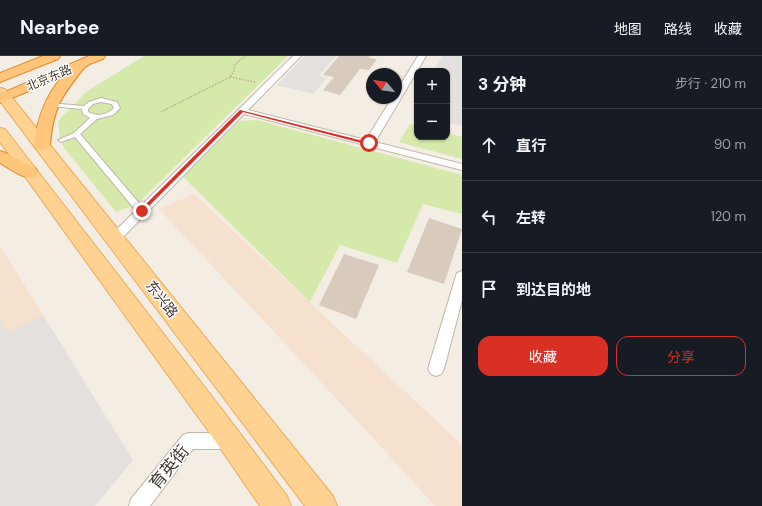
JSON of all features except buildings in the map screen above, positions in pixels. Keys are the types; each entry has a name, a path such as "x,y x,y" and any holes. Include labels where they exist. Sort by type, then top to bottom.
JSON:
{"highway":[{"name":"北京东路","path":"0,78 54,56"},
{"name":"北京东路","path":"1,97 99,56"},
{"path":"52,142 43,128 50,104 64,80 82,64"},
{"path":"0,156 30,173"}],"main road":[{"name":"东兴路","path":"1,97 52,142 115,238 324,506"},
{"path":"0,132 277,506"}],"street":[{"path":"115,238 297,56"},
{"path":"369,143 422,56"},
{"path":"50,104 85,108 91,103 101,100 111,102 117,106 111,114 95,117 87,115 84,110 85,108"},
{"path":"242,111 462,167"},
{"path":"52,142 76,134 95,117"},
{"path":"76,134 142,211"},
{"path":"436,369 462,276"},
{"name":"育英街","path":"138,506 189,441 230,441"}],"path":[{"path":"161,112 230,77 234,71 235,64 246,56"},
{"path":"230,77 268,85"}],"shaded area":[{"path":"305,56 336,56 319,76 327,78 313,94 277,85"},
{"path":"442,56 462,56 462,126 450,123 450,68 435,68"},
{"path":"194,194 462,445 462,506 435,506 159,209"},
{"path":"0,246 43,315 8,332 0,318"},
{"path":"43,315 133,460 95,506 0,506 0,318 8,332"}],"green space":[{"path":"144,56 288,56 136,205 116,212 64,148 60,138 58,121 86,92"},
{"path":"257,120 462,175 462,214 423,204 397,263 340,245 310,302 183,177 239,121"},
{"path":"410,124 414,125 414,140 450,140 450,134 462,137 462,159 399,142"}],"route":[{"path":"142,211 242,111 369,143"}]}
